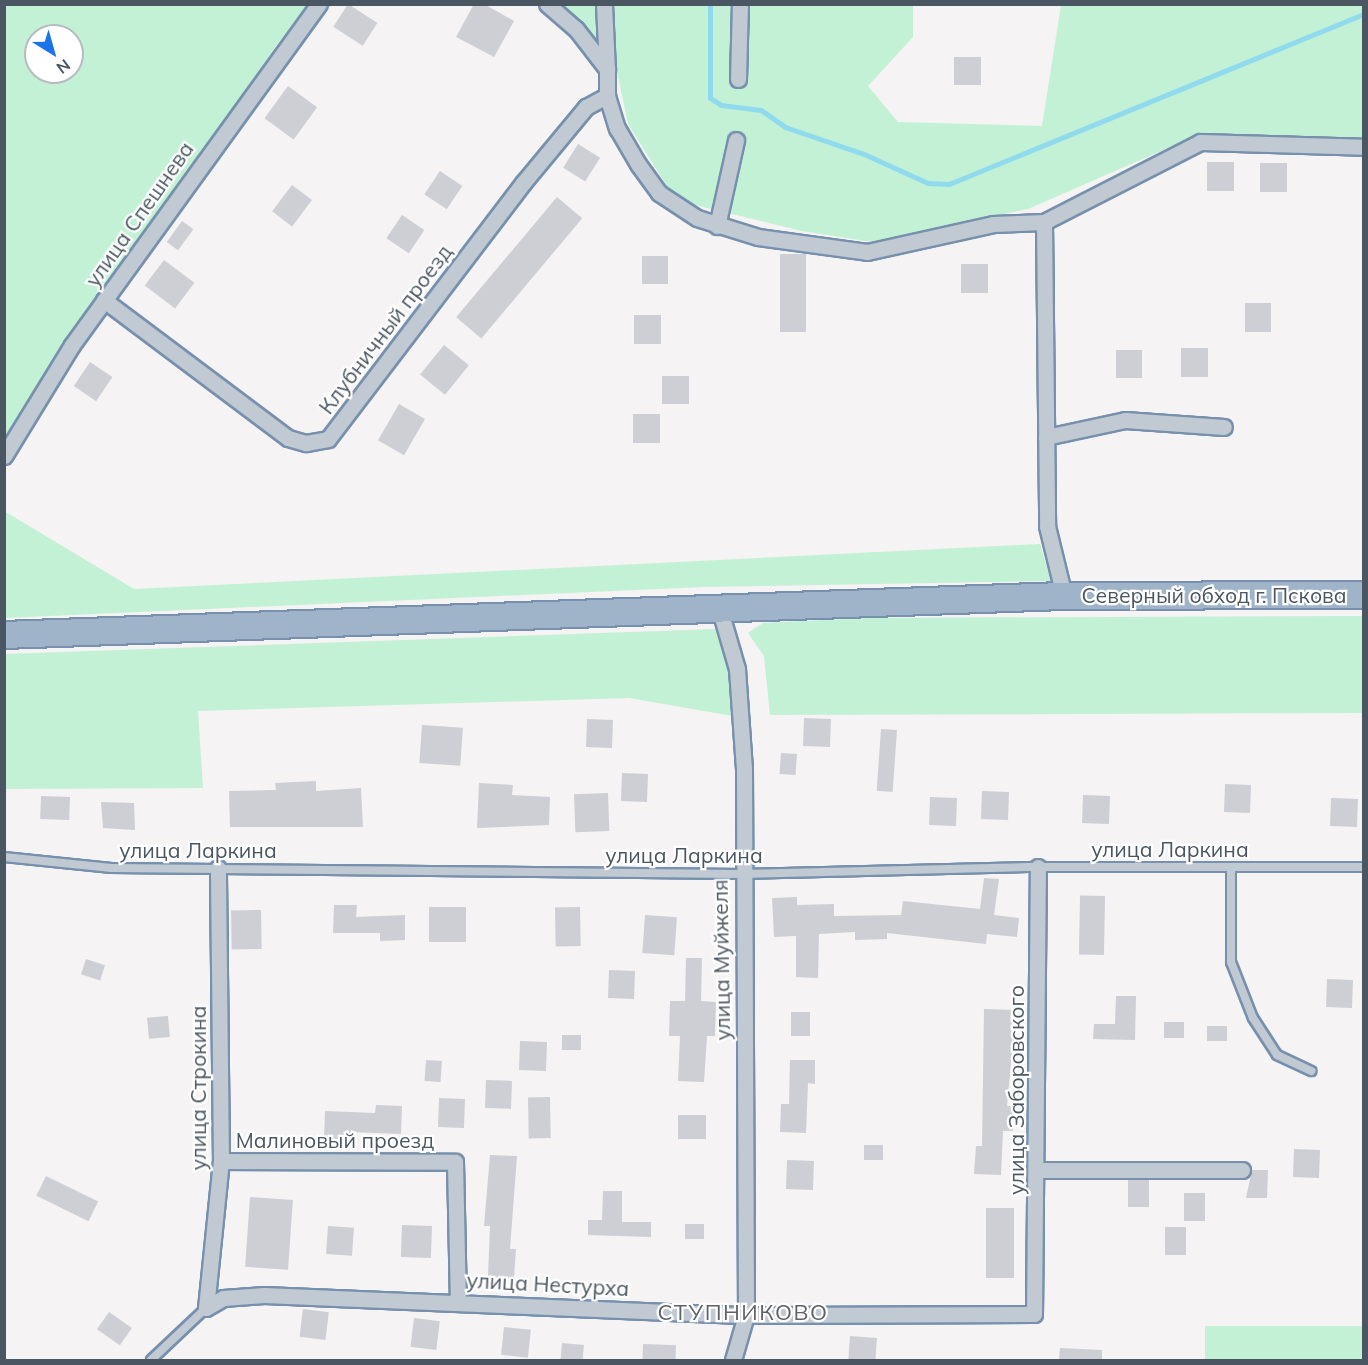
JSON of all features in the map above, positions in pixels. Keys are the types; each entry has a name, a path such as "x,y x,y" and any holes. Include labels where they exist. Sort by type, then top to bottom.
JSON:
{"highway":[{"name":"Северный обход г. Пскова","path":"4,635 1064,596 1364,595"}],"street":[{"name":"улица Спешнева","path":"4,456 104,300 320,4"},
{"path":"547,4 576,29 607,69"},
{"path":"604,4 607,96 617,128 659,193 717,226 758,237 867,252 993,224 1044,222 1200,142 1364,147"},
{"path":"738,79 740,4"},
{"name":"Клубничный проезд","path":"104,300 288,438 306,443 328,439 544,158 586,107 607,96"},
{"path":"717,226 736,140"},
{"path":"1044,222 1047,526 1064,596"},
{"path":"1046,437 1125,420 1224,427"},
{"name":"улица Муйжеля","path":"718,607 737,669 744,768 741,874 746,1315"},
{"name":"улица Заборовского","path":"1034,1314 1038,867"},
{"name":"улица Строкина","path":"206,1308 220,1161 218,868"},
{"name":"Малиновый проезд","path":"220,1161 455,1162 458,1300"},
{"path":"1037,1170 1242,1170"},
{"name":"улица Нестурха","path":"206,1308 223,1298 264,1295 458,1300 746,1315 1034,1314"},
{"path":"733,1360 746,1315"}],"lane":[{"name":"улица Ларкина","path":"4,857 111,868 741,874 1038,867 1364,867"},
{"path":"1232,867 1231,962 1253,1018 1277,1055 1311,1071"},
{"path":"151,1360 206,1308"}],"green space":[{"path":"5,5 311,5 278,43 101,302 5,457"},
{"path":"549,5 913,5 913,37 868,86 898,122 1042,126 1061,5 1363,5 1363,144 1200,134 1028,209 872,242 802,231 691,204 670,191 628,124 614,57 601,54"},
{"path":"4,511 134,589 1040,544 1051,581 703,587 5,618"},
{"path":"1363,616 1363,713 770,715 764,656 748,633 763,623 861,618"},
{"path":"716,629 731,668 733,716 629,698 198,711 203,788 5,789 4,654"},
{"path":"1205,1326 1363,1326 1363,1360 1205,1360"}],"building":[{"path":"348,4 377,23 363,46 333,27"},
{"path":"474,4 484,4 514,21 494,57 456,37"},
{"path":"954,57 981,57 981,85 954,85"},
{"path":"288,86 317,107 294,140 264,118"},
{"path":"578,144 600,158 585,182 563,168"},
{"path":"1207,162 1234,162 1234,191 1207,191"},
{"path":"1260,163 1287,163 1287,192 1260,192"},
{"path":"440,171 462,186 447,209 424,194"},
{"path":"292,185 312,200 292,226 272,211"},
{"path":"557,197 582,218 481,338 456,317"},
{"path":"402,215 424,230 409,253 386,238"},
{"path":"182,221 193,229 178,250 167,242"},
{"path":"780,254 806,254 806,332 780,332"},
{"path":"642,256 668,256 668,284 642,284"},
{"path":"164,260 194,283 175,308 145,286"},
{"path":"961,264 988,264 988,293 961,293"},
{"path":"1245,303 1271,303 1271,332 1245,332"},
{"path":"634,315 661,315 661,344 634,344"},
{"path":"444,345 469,365 445,395 420,375"},
{"path":"1181,348 1208,348 1208,377 1181,377"},
{"path":"1116,350 1142,350 1142,378 1116,378"},
{"path":"90,362 112,377 96,401 74,386"},
{"path":"662,376 689,376 689,404 662,404"},
{"path":"399,404 425,419 404,455 378,440"},
{"path":"633,414 660,414 660,443 633,443"},
{"path":"804,718 831,719 830,747 803,746"},
{"path":"587,719 613,720 612,748 586,747"},
{"path":"422,725 463,728 460,766 419,763"},
{"path":"881,729 897,730 893,792 877,791"},
{"path":"781,753 797,754 795,775 780,774"},
{"path":"622,773 648,774 647,802 621,801"},
{"path":"316,781 316,791 361,788 363,827 230,827 229,791 276,790 275,783"},
{"path":"479,783 513,785 512,795 550,797 549,825 477,828"},
{"path":"1225,784 1251,785 1250,813 1224,812"},
{"path":"982,791 1009,792 1008,820 981,819"},
{"path":"608,793 609,831 575,832 574,794"},
{"path":"1083,795 1110,796 1109,824 1082,823"},
{"path":"41,796 70,797 69,820 40,819"},
{"path":"930,797 957,798 956,826 929,825"},
{"path":"1331,798 1358,799 1357,827 1330,826"},
{"path":"101,802 134,803 135,830 103,828"},
{"path":"984,878 999,879 994,915 1019,918 1017,937 987,934 986,944 887,933 887,939 855,940 855,932 819,934 818,978 796,977 796,936 774,937 772,898 797,897 797,905 834,904 834,916 901,915 903,901 980,909"},
{"path":"1080,896 1105,896 1104,955 1079,955"},
{"path":"334,905 357,905 356,917 405,915 405,940 380,941 380,933 333,933"},
{"path":"429,907 466,907 466,942 429,942"},
{"path":"555,907 580,907 581,946 556,946"},
{"path":"261,910 262,949 232,950 231,911"},
{"path":"645,915 677,917 674,955 642,953"},
{"path":"686,958 702,958 701,1001 716,1002 715,1036 707,1036 704,1082 678,1081 680,1036 669,1036 670,1001 685,1001"},
{"path":"86,959 105,965 100,980 81,974"},
{"path":"609,970 635,971 634,999 608,998"},
{"path":"1327,979 1353,980 1352,1008 1326,1007"},
{"path":"1116,996 1136,996 1135,1040 1093,1039 1094,1024 1115,1024"},
{"path":"984,1009 1016,1010 1007,1106 1013,1106 1013,1131 1003,1131 1001,1175 974,1174 976,1146 982,1146"},
{"path":"791,1012 810,1012 810,1036 791,1036"},
{"path":"168,1016 170,1037 149,1039 147,1018"},
{"path":"1164,1022 1184,1022 1184,1038 1164,1038"},
{"path":"1207,1026 1227,1026 1227,1041 1207,1041"},
{"path":"562,1035 581,1035 581,1050 562,1050"},
{"path":"520,1041 547,1042 546,1071 519,1070"},
{"path":"426,1060 442,1061 440,1082 425,1081"},
{"path":"790,1060 815,1060 815,1084 808,1083 806,1133 780,1132 781,1104 789,1104"},
{"path":"486,1080 512,1081 511,1109 485,1108"},
{"path":"528,1097 550,1097 551,1138 529,1138"},
{"path":"439,1098 465,1099 464,1128 438,1127"},
{"path":"376,1105 402,1106 401,1134 351,1132 350,1141 324,1140 325,1111 375,1113"},
{"path":"678,1115 706,1115 706,1139 678,1139"},
{"path":"864,1145 883,1145 883,1160 864,1160"},
{"path":"1294,1149 1320,1150 1319,1178 1293,1177"},
{"path":"490,1155 517,1156 510,1249 516,1249 514,1278 488,1277 490,1226 484,1226"},
{"path":"787,1160 814,1161 813,1190 786,1189"},
{"path":"1252,1170 1268,1170 1267,1198 1246,1198"},
{"path":"46,1176 98,1201 88,1221 36,1196"},
{"path":"1128,1180 1149,1180 1149,1207 1128,1207"},
{"path":"603,1191 622,1191 622,1222 651,1222 651,1237 588,1235 588,1220 602,1220"},
{"path":"1184,1193 1205,1193 1205,1221 1184,1221"},
{"path":"250,1197 293,1200 288,1270 245,1267"},
{"path":"986,1208 1014,1208 1014,1278 986,1278"},
{"path":"685,1224 704,1224 704,1239 685,1239"},
{"path":"402,1225 432,1226 431,1258 401,1257"},
{"path":"328,1226 354,1228 352,1256 326,1254"},
{"path":"1165,1227 1186,1227 1186,1255 1165,1255"},
{"path":"303,1309 329,1312 325,1340 300,1337"},
{"path":"109,1312 132,1328 120,1345 97,1329"},
{"path":"414,1318 440,1321 436,1350 410,1347"},
{"path":"504,1327 531,1330 528,1358 501,1355"},
{"path":"850,1336 877,1338 875,1360 848,1360"},
{"path":"562,1343 584,1345 583,1360 561,1360"},
{"path":"643,1344 676,1345 675,1360 642,1360"},
{"path":"1060,1348 1102,1350 1102,1360 1059,1360"}],"waterway":[{"path":"710,4 710,98 721,105 761,110 785,127 864,154 928,183 949,184 1364,14"}],"district":[{"name":"СТУПНИКОВО","path":"743,1313"}]}
